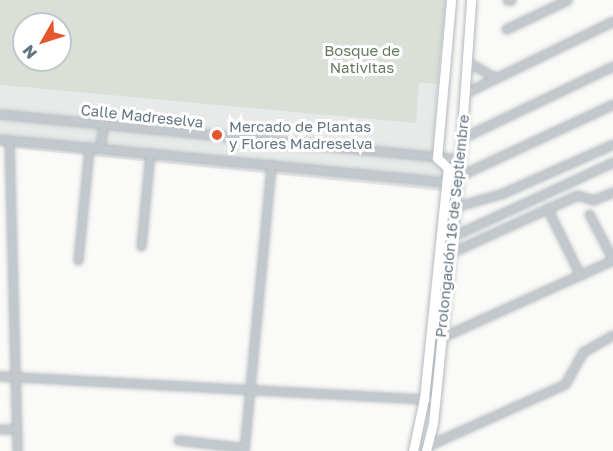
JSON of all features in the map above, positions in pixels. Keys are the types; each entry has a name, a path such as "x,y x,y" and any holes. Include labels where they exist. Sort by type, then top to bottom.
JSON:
{"main road":[{"path":"437,158 451,0"},
{"name":"Prolongación 16 de Septiembre","path":"426,448 435,400 439,339 467,92 471,0"},
{"name":"Prolongación 16 de Septiembre","path":"413,451 424,399 448,168 437,158"}],"street":[{"path":"506,29 567,0"},
{"path":"467,92 613,21"},
{"path":"468,62 494,77"},
{"path":"462,138 613,66"},
{"path":"0,139 446,182 613,104"},
{"name":"Calle Madreselva","path":"0,114 460,159"},
{"path":"100,147 103,125"},
{"path":"9,140 12,377 17,451"},
{"path":"454,207 503,193 613,144"},
{"path":"78,260 89,147"},
{"path":"141,246 150,152"},
{"path":"451,237 613,162"},
{"path":"178,440 244,450 271,164"},
{"path":"0,185 10,185"},
{"path":"450,254 577,195 593,200 613,192"},
{"path":"547,208 580,275"},
{"path":"439,339 613,260 589,214"},
{"path":"426,448 565,384 583,352 613,335"},
{"path":"0,376 435,400"},
{"path":"0,429 16,429"}],"shaded area":[{"name":"Mercado de Plantas y Flores Madreselva","path":"419,83 438,84 432,159 444,165 441,191 0,147 0,85 415,122"}],"green space":[{"name":"Bosque de Nativitas","path":"0,0 446,0 438,84 419,83 416,123 0,85"}],"place":[{"name":"Mercado de Plantas y Flores Madreselva","path":"217,135"}]}
